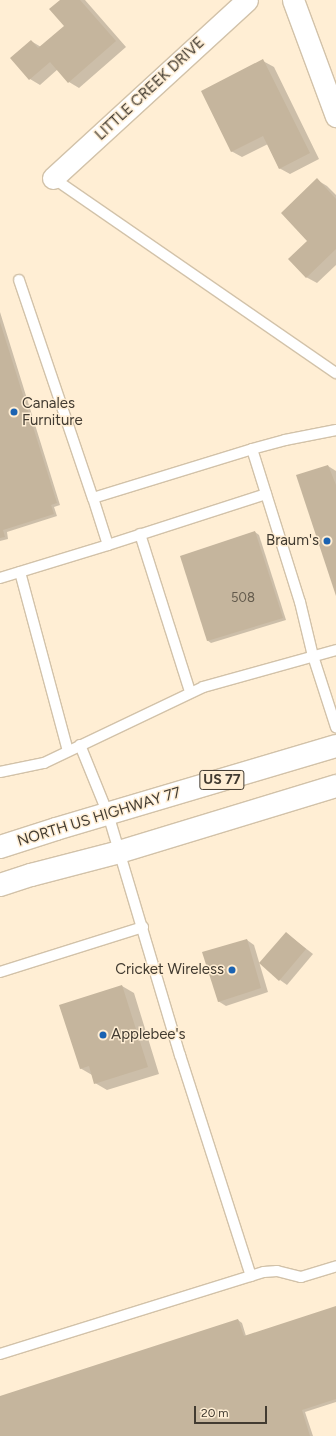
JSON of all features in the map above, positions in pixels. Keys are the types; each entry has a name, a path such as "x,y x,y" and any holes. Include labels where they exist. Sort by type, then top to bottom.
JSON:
{"main road":[{"name":"NORTH US HIGHWAY 77","path":"0,847 336,746"},
{"name":"US 77","path":"0,885 31,875 119,852 336,786"}],"street":[{"name":"LITTLE CREEK DRIVE","path":"53,178 247,0"},
{"path":"293,0 336,116"}],"lane":[{"path":"53,178 336,374"},
{"path":"19,280 108,545"},
{"path":"93,498 252,449 285,440 336,430"},
{"path":"252,449 300,602 313,656 336,727"},
{"path":"0,578 266,494"},
{"path":"140,534 190,692"},
{"path":"20,572 68,751"},
{"path":"0,772 44,762 203,687 336,650"},
{"path":"80,745 108,814 180,1055 251,1276"},
{"path":"0,972 143,927"},
{"path":"0,1354 264,1272 277,1271 301,1277 336,1266"}],"building":[{"path":"60,0 80,0 116,41 68,83 50,62 29,80 10,58 31,40 38,48 64,26 49,9"},
{"path":"263,59 310,153 279,169 263,136 231,152 201,91"},
{"path":"317,178 336,199 336,249 306,278 288,259 307,241 281,213"},
{"name":"Canales Furniture","path":"0,322 57,503 51,505 54,514 3,530 5,537 0,538"},
{"name":"Braum's","path":"328,465 336,485 336,596 296,475"},
{"path":"255,531 283,618 207,641 180,556"},
{"path":"286,932 306,949 279,981 259,963"},
{"name":"Cricket Wireless","path":"247,939 261,988 218,1002 202,952"},
{"name":"Applebee's","path":"122,985 148,1067 94,1084 89,1066 80,1069 59,1005"},
{"path":"336,1306 336,1399 302,1410 310,1436 0,1436 0,1396 238,1319 244,1336"}],"place":[{"name":"Canales Furniture","path":"14,412"},
{"name":"Braum's","path":"327,541"},
{"name":"Cricket Wireless","path":"232,970"},
{"name":"Applebee's","path":"103,1035"}]}
